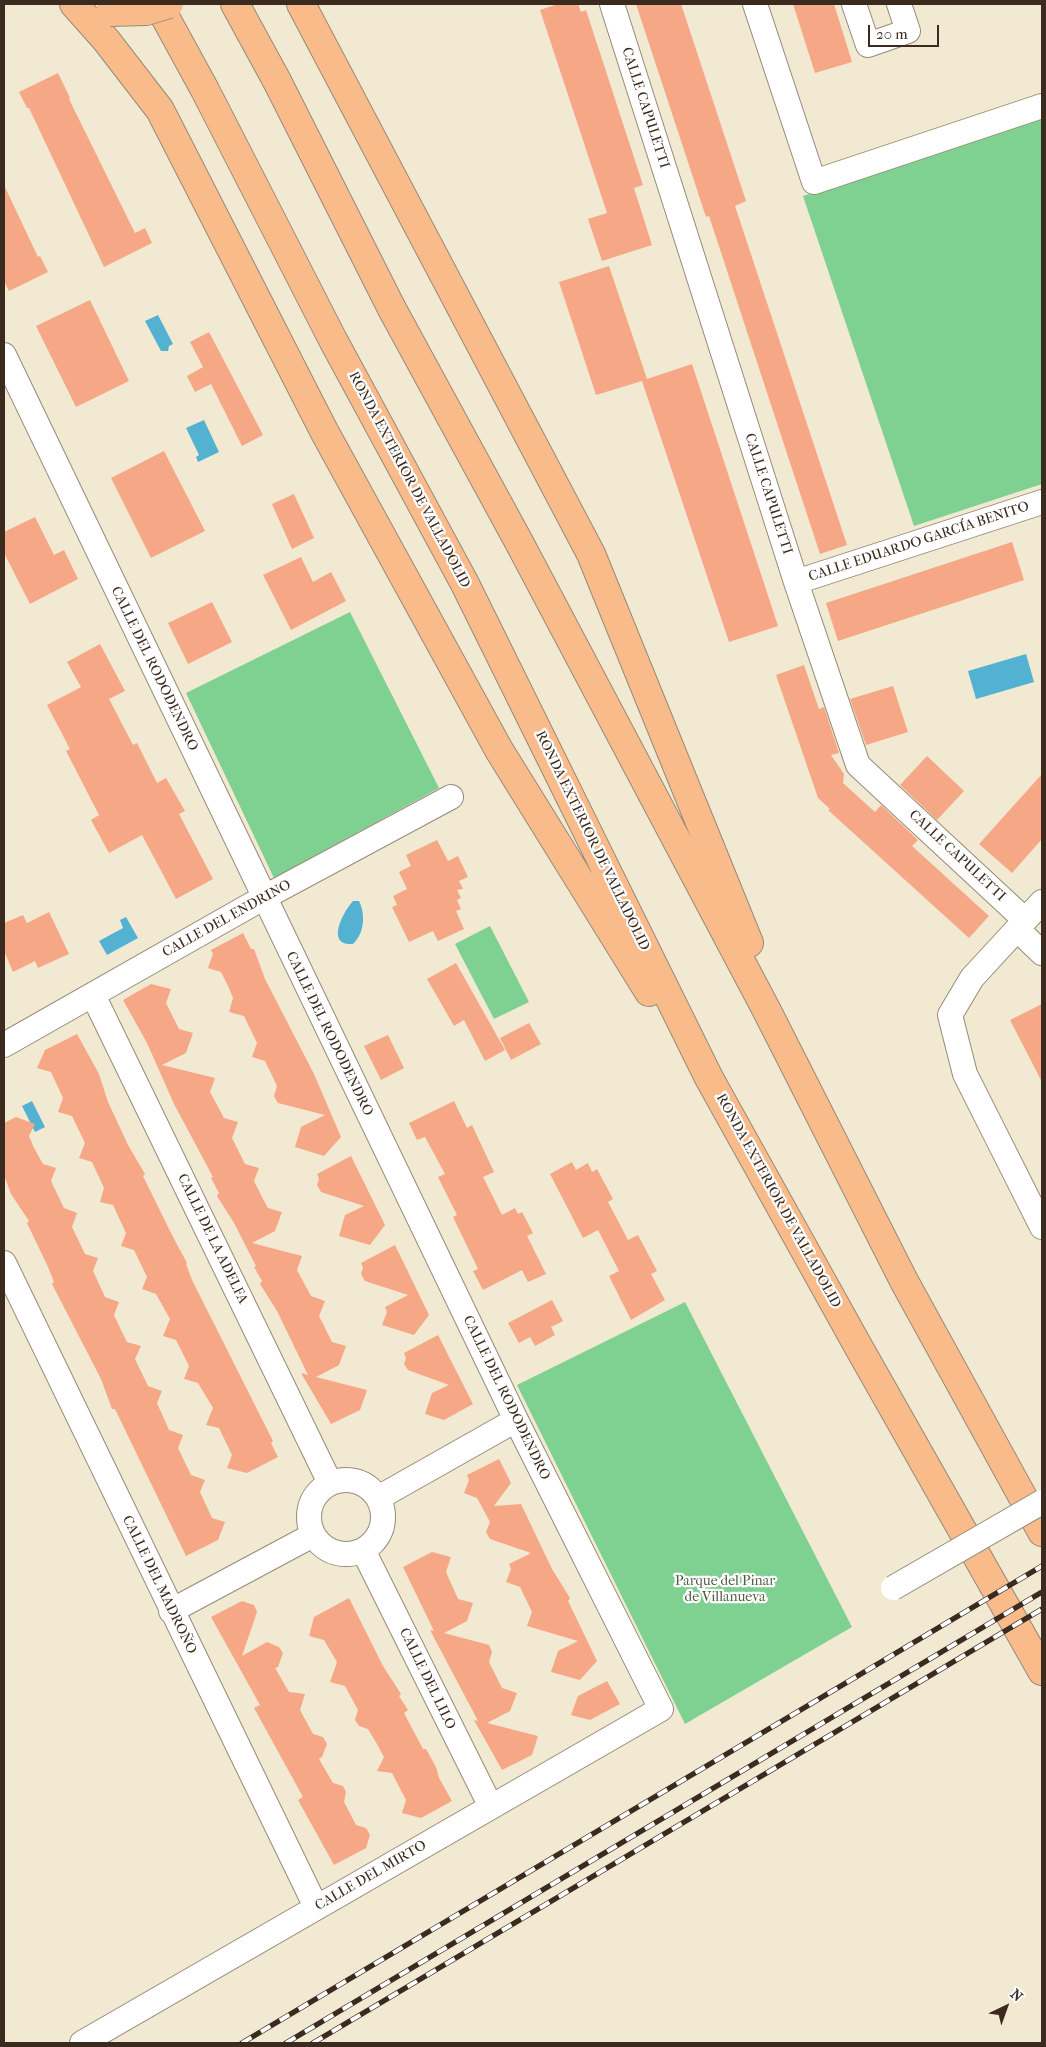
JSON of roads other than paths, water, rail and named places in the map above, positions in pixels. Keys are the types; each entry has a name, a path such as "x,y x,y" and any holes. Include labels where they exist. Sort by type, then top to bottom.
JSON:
{"main road":[{"path":"74,4 106,40 160,110 324,431 499,750 661,1011 710,1078"},
{"name":"RONDA EXTERIOR DE VALLADOLID","path":"158,4 205,90 333,340 465,584 710,1078 858,1346 1042,1671"},
{"path":"110,12 146,11 169,4"},
{"path":"235,4 277,80 392,308 520,544 766,1009 904,1281 1042,1532"},
{"path":"301,4 591,554 751,948 766,1009"}],"street":[{"name":"CALLE CAPULETTI","path":"612,4 796,582 858,765 1021,925 1042,953"},
{"path":"755,4 814,182 1042,106"},
{"path":"854,4 868,45 908,32 899,4"},
{"name":"CALLE DEL RODODENDRO","path":"4,355 516,1420 661,1709"},
{"name":"CALLE EDUARDO GARCÍA BENITO","path":"796,582 1042,502"},
{"name":"CALLE DEL ENDRINO","path":"4,1044 264,898 451,797"},
{"path":"1042,902 972,978 950,1015 965,1074 1042,1227"},
{"name":"CALLE DE LA ADELFA","path":"93,995 330,1483"},
{"name":"CALLE DEL MADROÑO","path":"4,1263 171,1612 316,1907"},
{"path":"378,1498 516,1420"},
{"path":"343,1480 357,1481 369,1488 378,1498 383,1512 382,1527 375,1541 363,1550 341,1554 321,1545 314,1536 309,1524 309,1512 313,1500 320,1490 330,1483 343,1480"},
{"path":"893,1588 1042,1502"},
{"path":"171,1612 314,1536"},
{"name":"CALLE DEL LILO","path":"363,1550 491,1807"},
{"name":"CALLE DEL MIRTO","path":"82,2043 661,1709"}],"water":[{"path":"158,315 173,344 169,346 168,351 161,351 145,321"},
{"path":"204,420 219,452 198,462 196,457 199,455 186,428"},
{"path":"1026,654 1034,682 976,699 968,671"},
{"path":"353,901 359,901 363,912 363,924 360,935 353,944 340,940 338,934 341,920"},
{"path":"126,917 138,938 107,955 99,941 123,928 120,920"},
{"path":"32,1101 45,1127 35,1132 22,1106"}],"railway":[{"path":"242,2043 1042,1566"},
{"path":"286,2043 1042,1592"},
{"path":"313,2043 1042,1609"}],"park label":[{"name":"Parque del Pinar de Villanueva","path":"725,1590"}]}
